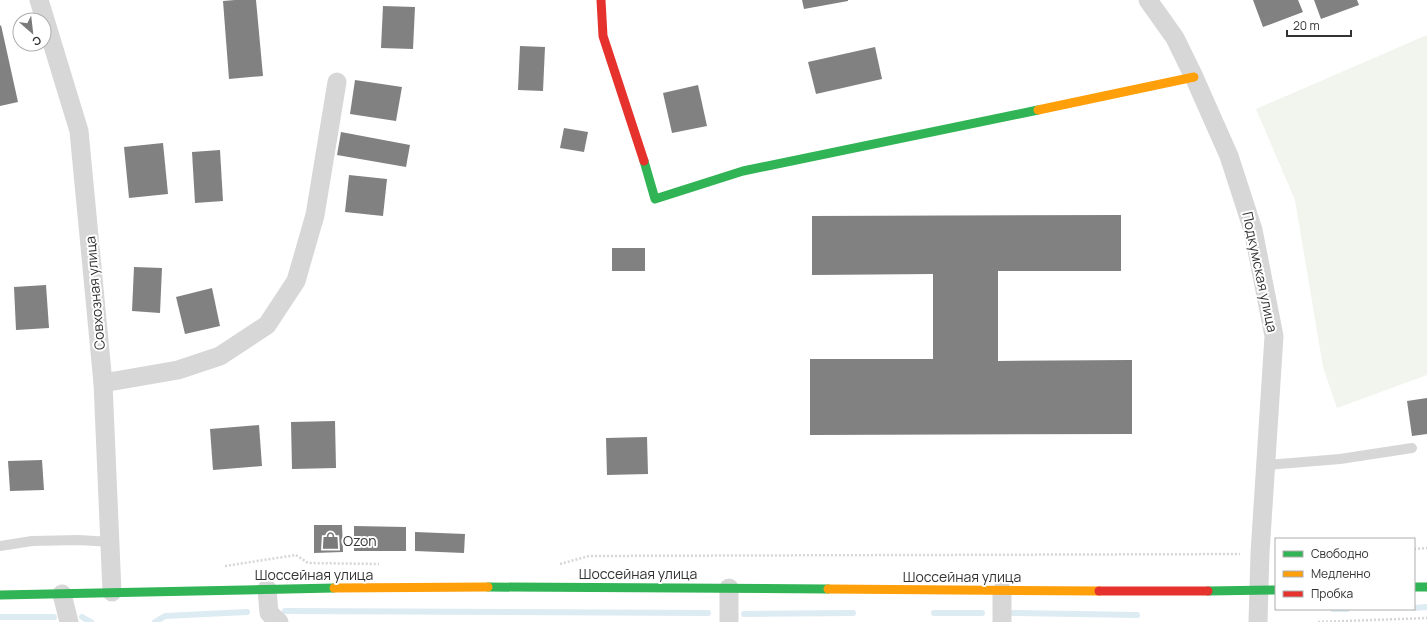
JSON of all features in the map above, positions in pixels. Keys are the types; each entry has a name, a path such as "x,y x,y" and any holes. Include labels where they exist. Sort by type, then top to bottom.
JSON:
{"main road":[{"path":"601,0 603,36 645,163 655,199 743,171 1194,77"},
{"name":"Шоссейная улица","path":"0,595 267,588 583,587 1002,591 1268,590"},
{"path":"1415,587 1427,587"}],"street":[{"name":"Совхозная улица","path":"39,0 79,131 103,383 112,592"},
{"name":"Подкумская улица","path":"1152,1 1175,38 1229,156 1253,230 1274,336 1260,554 1268,590 1258,622"},
{"path":"103,383 178,370 220,356 267,325 296,281 313,222 337,82"},
{"path":"267,588 269,613 279,622"},
{"path":"729,588 729,622"},
{"path":"1002,591 1002,622"},
{"path":"62,594 68,622"}],"lane":[{"path":"1266,465 1340,459 1412,448"},
{"path":"0,546 32,541 79,540 111,542"}],"path":[{"path":"1415,549 1427,548"},
{"path":"559,564 589,556 1260,554"},
{"path":"223,567 296,555 308,563 386,564"},
{"path":"1318,622 1427,618"}],"shaded area":[{"path":"1427,35 1427,375 1337,408 1323,367 1295,200 1256,109"}],"building":[{"path":"256,0 263,76 229,79 223,1"},
{"path":"802,0 848,0 848,1 804,9"},
{"path":"1253,0 1298,0 1303,12 1263,27"},
{"path":"1314,0 1357,0 1359,5 1321,19"},
{"path":"383,6 415,7 413,49 381,48"},
{"path":"1,25 18,102 0,106 0,26"},
{"path":"520,46 545,47 543,91 518,90"},
{"path":"875,47 882,79 816,94 808,62"},
{"path":"355,80 402,87 396,121 350,114"},
{"path":"698,85 707,126 672,133 663,93"},
{"path":"564,128 588,132 584,152 560,148"},
{"path":"341,132 410,145 406,167 337,155"},
{"path":"163,143 168,194 129,198 124,147"},
{"path":"220,150 223,201 195,203 192,152"},
{"path":"349,175 387,179 383,216 345,212"},
{"path":"1121,215 1121,271 998,271 998,361 1132,360 1132,434 810,435 810,359 933,359 933,274 812,275 812,216"},
{"path":"612,248 645,248 645,271 612,271"},
{"path":"134,267 162,268 160,313 132,311"},
{"path":"46,285 49,328 16,330 14,287"},
{"path":"212,288 220,326 185,334 176,297"},
{"path":"1427,398 1427,434 1412,436 1407,401"},
{"path":"335,421 336,468 292,469 291,422"},
{"path":"259,425 262,466 213,470 210,429"},
{"path":"647,437 648,474 607,475 606,438"},
{"path":"42,460 44,490 10,491 8,461"},
{"path":"314,525 342,525 343,552 314,553"},
{"path":"354,526 406,527 406,551 354,551"},
{"path":"415,532 465,534 464,553 415,551"}],"waterway":[{"path":"1415,608 1427,607"},
{"path":"285,611 708,613"},
{"path":"155,622 165,616 247,612"},
{"path":"744,614 853,613"},
{"path":"934,613 982,613"},
{"path":"1013,613 1137,615"},
{"path":"0,617 54,617"},
{"path":"82,617 91,622"}],"traffic: fast":[{"path":"644,161 655,199 743,171 1038,110"},
{"path":"488,587 828,589"},
{"path":"1415,587 1427,587"},
{"path":"0,595 334,588"},
{"path":"1208,591 1275,590"}],"traffic: slow":[{"path":"1038,110 1194,77"},
{"path":"334,588 488,587"},
{"path":"828,589 1099,591"}],"traffic: jam":[{"path":"601,0 603,36 644,161"},
{"path":"1099,591 1208,591"}],"place":[{"name":"Ozon","path":"330,541"}]}
